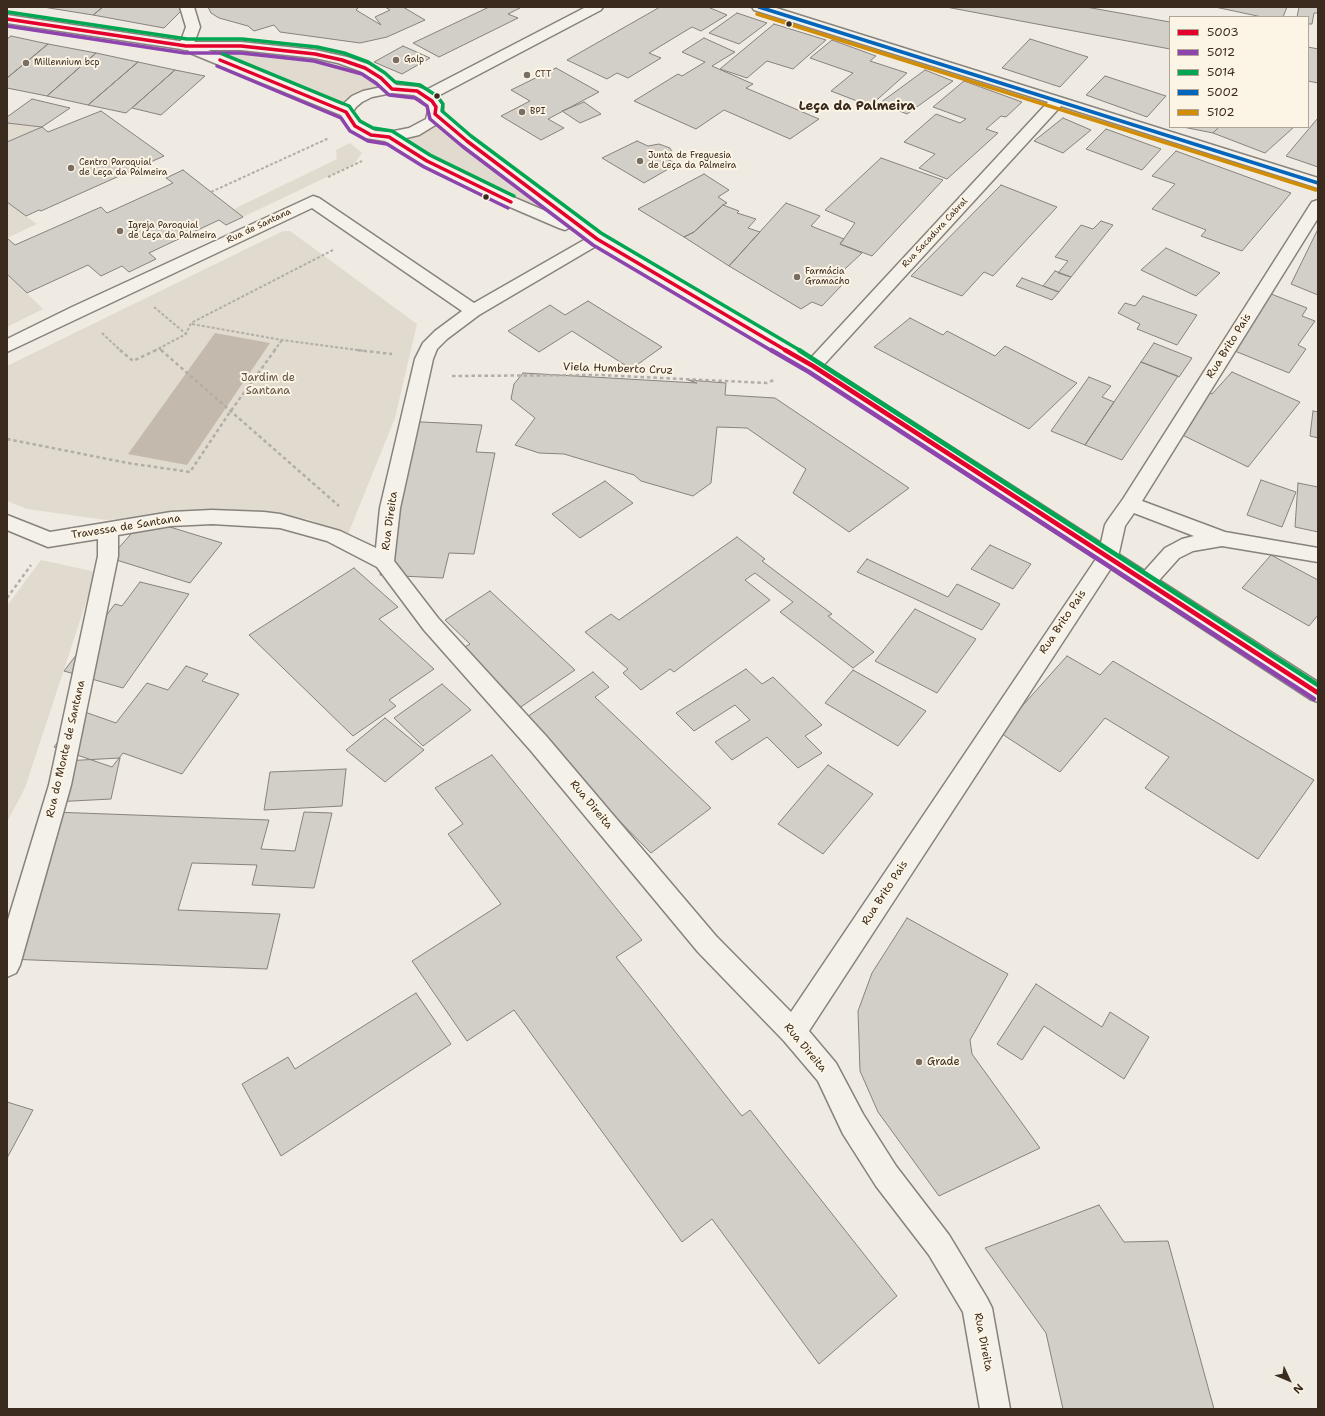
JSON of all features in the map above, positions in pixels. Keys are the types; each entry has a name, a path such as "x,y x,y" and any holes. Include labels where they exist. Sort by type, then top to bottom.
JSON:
{"street":[{"path":"186,46 193,27 187,7"},
{"path":"426,96 596,7"},
{"path":"759,7 1318,182"},
{"path":"7,19 85,32 186,46 242,46 316,54 342,60 366,68 381,78 392,89"},
{"path":"186,46 346,112 355,126 371,135 395,141 427,161 502,198 598,239"},
{"path":"346,112 350,105 357,99 379,90 411,90 426,96 436,107 432,121 395,141"},
{"name":"Rua Sacadura Cabral","path":"813,366 1058,100"},
{"path":"435,114 467,142 598,239 813,366 1318,693"},
{"path":"313,201 473,311"},
{"name":"Rua de Santana","path":"7,346 78,311 313,201"},
{"name":"Rua Brito Pais","path":"793,1032 1036,663 1108,557 1115,525 1130,504 1318,205"},
{"name":"Rua Direita","path":"598,239 473,311 429,347 422,368 390,508 384,562 431,624 539,744 707,944 793,1032 827,1072 853,1124 886,1176 939,1245 977,1308 996,1409"},
{"path":"1130,504 1223,539 1318,555"},
{"name":"Travessa de Santana","path":"48,540 170,519 212,517 264,519 286,523 333,536 353,544 384,562"},
{"path":"7,522 48,540"},
{"name":"Rua do Monte de Santana","path":"7,965 60,785 108,556 108,529"},
{"path":"1146,582 1172,553 1189,544 1223,539"}],"path":[{"path":"211,192 355,126"},
{"path":"313,201 299,191 354,164 395,141"},
{"path":"78,311 133,361 186,334 191,323 362,235"},
{"path":"148,310 154,307 186,334"},
{"name":"Viela Humberto Cruz","path":"191,323 422,368 767,383 813,366"},
{"path":"102,333 108,330"},
{"path":"7,439 128,463 190,472 230,412 282,340"},
{"path":"159,348 344,511"},
{"path":"7,598 48,540"}],"green space":[{"path":"186,46 241,46 342,60 392,89 379,90 346,112"},
{"path":"435,114 597,239 502,198 389,137 402,136"},
{"path":"7,123 42,127 7,142"},
{"path":"350,143 362,153 354,164 243,217 232,210 337,159 336,150"},
{"path":"7,202 26,216 37,224 7,238"},
{"name":"Jardim de Santana","path":"283,231 290,231 417,324 395,418 348,534 307,519 222,510 106,520 27,509 7,501 7,366"},
{"path":"7,274 43,309 7,327"},
{"path":"41,560 96,572 25,788 7,822 7,606"}],"shaded area":[{"path":"215,333 270,343 187,465 128,454"}],"building":[{"path":"43,7 103,7 93,15"},
{"path":"103,7 183,7 183,9 164,28 93,15"},
{"path":"208,7 354,7 358,8 356,10 381,25 375,17 390,10 385,7 403,7 425,20 387,37 360,43 280,32 274,25 254,31 248,26 219,18 211,13"},
{"path":"489,7 520,8 508,14 518,18 439,57 413,43"},
{"path":"660,7 708,7 727,15 701,31 692,27 649,53 661,58 628,78 617,73 607,79 567,60"},
{"path":"946,7 1086,7 1169,22 1169,49"},
{"path":"1215,7 1287,7 1283,16 1257,16"},
{"path":"1299,7 1318,7 1318,13 1314,13 1312,24 1309,24 1309,16 1297,16"},
{"path":"737,13 767,23 739,44 709,33"},
{"path":"774,24 826,40 793,69 767,61 747,78 720,69"},
{"path":"11,36 48,44 7,78 7,39"},
{"path":"704,38 735,52 712,66 753,84 746,88 819,119 790,139 724,110 696,129 634,101 678,74 682,76 705,62 682,52"},
{"path":"1030,39 1088,57 1060,87 1002,68"},
{"path":"832,40 876,56 870,61 907,73 870,106 831,91 853,73 810,58"},
{"path":"48,44 96,53 47,96 7,88 7,78"},
{"path":"403,46 430,58 402,74 374,62"},
{"path":"1309,47 1318,49 1318,83 1309,81"},
{"path":"96,53 138,62 88,105 47,96"},
{"path":"138,62 175,70 126,113 88,105"},
{"path":"556,68 599,92 548,119 564,128 541,140 501,116 530,101 511,90"},
{"path":"175,70 205,76 161,115 132,108"},
{"path":"925,70 953,81 907,114 880,103"},
{"path":"1105,76 1166,96 1147,117 1086,95"},
{"path":"964,81 1022,102 1006,117 1001,116 986,129 998,133 947,179 919,168 935,154 904,142 936,114 960,123 966,119 933,107"},
{"path":"32,99 70,108 42,127 7,123 7,117"},
{"path":"584,102 601,114 580,123 562,111"},
{"name":"Centro Paroquial de Leça da Palmeira","path":"101,111 164,156 41,211 39,210 26,216 7,202 7,142 42,127 48,132"},
{"path":"1063,118 1091,130 1063,153 1034,141"},
{"path":"1318,118 1318,167 1286,156"},
{"path":"1188,128 1218,128 1213,133"},
{"path":"1218,128 1293,128 1265,153 1213,133"},
{"path":"1106,129 1161,149 1142,170 1086,149"},
{"name":"Junta de Freguesia de Leça da Palmeira","path":"637,141 648,146 659,144 670,148 672,152 667,159 677,164 644,183 602,158"},
{"path":"1176,151 1291,193 1242,251 1201,236 1206,230 1152,209 1175,184 1152,176"},
{"path":"881,158 943,180 872,256 840,244 855,223 825,210"},
{"name":"Igreja Paroquial de Leça da Palmeira","path":"183,170 243,217 226,225 219,220 149,253 156,259 129,272 122,266 101,276 88,265 27,293 7,274 7,238 15,245 101,207 107,213 173,183 166,178"},
{"path":"704,174 729,190 718,197 727,203 694,232 684,237 638,209"},
{"path":"1001,185 1057,207 993,276 984,272 962,296 911,276"},
{"path":"786,203 820,216 811,226 844,239 840,244 862,253 832,281 842,285 822,306 812,302 801,309 729,266"},
{"path":"723,205 739,211 737,213 756,219 748,228 760,232 729,266 684,237 694,232"},
{"path":"1101,221 1113,225 1071,277 1058,273 1068,261 1055,257 1081,225 1093,229"},
{"path":"1318,229 1318,295 1291,284"},
{"path":"1166,248 1220,273 1196,296 1141,270"},
{"path":"1055,271 1071,277 1059,292 1043,286"},
{"path":"1022,278 1059,292 1052,300 1016,286"},
{"path":"1266,292 1307,308 1302,316 1315,321 1298,345 1306,349 1289,373 1225,347"},
{"path":"1143,296 1197,315 1177,345 1137,329 1140,324 1118,313 1125,303 1135,306"},
{"path":"588,301 662,347 631,369 572,331 539,352 508,331 550,305 565,315"},
{"path":"910,318 943,335 947,331 995,356 1005,346 1077,383 1029,429 874,347"},
{"path":"1154,343 1192,358 1179,377 1141,362"},
{"path":"1141,362 1178,376 1122,460 1085,445"},
{"path":"1232,372 1300,402 1248,467 1170,429 1204,390 1212,394"},
{"path":"523,373 697,383 688,380 726,383 725,395 775,398 909,488 849,532 793,493 806,469 747,428 717,427 711,483 693,496 641,481 634,475 564,454 539,453 515,445 535,418 511,399 514,384"},
{"path":"1089,377 1111,386 1102,397 1114,402 1085,445 1051,431"},
{"path":"1313,411 1318,412 1318,438 1310,436"},
{"path":"402,421 482,425 476,452 495,453 474,554 449,553 443,578 380,575 401,493 383,492"},
{"path":"1261,480 1296,492 1282,527 1247,515"},
{"path":"605,481 633,503 580,538 552,514"},
{"path":"1298,483 1318,487 1318,532 1295,527"},
{"path":"144,519 222,543 190,583 110,558"},
{"path":"737,537 765,559 762,561 832,614 828,616 874,652 853,668 780,612 793,602 755,573 745,580 770,600 674,672 670,669 641,690 623,673 628,669 585,632 611,614 619,620"},
{"path":"990,545 1031,564 1013,589 971,569"},
{"path":"1271,555 1318,580 1318,615 1309,626 1242,588"},
{"path":"867,559 948,597 957,584 1000,604 982,630 857,572"},
{"path":"354,568 398,607 379,619 434,669 389,700 396,706 353,736 249,635"},
{"path":"140,582 189,594 123,688 64,671 115,604 122,606"},
{"path":"490,591 575,670 512,713 453,654 470,644 445,620"},
{"path":"915,609 976,639 937,693 875,661"},
{"path":"1067,656 1100,675 1113,661 1314,780 1258,859 1145,788 1169,757 1105,718 1060,772 999,732"},
{"path":"186,666 208,674 202,681 239,694 182,774 123,753 112,767 54,747 82,711 116,723 147,683 168,690"},
{"path":"746,669 762,684 773,677 822,725 805,736 822,753 798,768 767,737 732,760 715,742 750,720 735,705 694,731 676,713"},
{"path":"853,670 926,711 898,746 825,703"},
{"path":"593,672 609,687 595,697 711,808 651,853 521,721"},
{"path":"442,684 471,710 423,746 394,718"},
{"path":"385,718 424,750 385,782 346,750"},
{"path":"492,755 642,940 616,957 742,1116 750,1110 897,1296 819,1364 712,1219 682,1242 514,1010 467,1041 412,961 501,904 448,834 463,824 435,788"},
{"path":"120,758 111,799 53,802 63,761"},
{"path":"828,765 873,794 823,854 778,824"},
{"path":"346,769 342,806 264,810 270,772"},
{"path":"53,812 269,820 261,849 295,851 304,812 332,813 314,888 252,885 257,865 192,863 178,910 280,914 267,969 7,959"},
{"name":"Grade","path":"907,918 1008,974 970,1040 972,1054 1040,1148 939,1196 878,1112 860,1071 858,1011 872,973"},
{"path":"1036,984 1102,1027 1110,1012 1149,1037 1124,1079 1044,1026 1022,1060 997,1044"},
{"path":"416,993 451,1044 281,1156 242,1084 288,1057 295,1069"},
{"path":"7,1102 33,1110 7,1158"},
{"path":"1099,1205 1124,1242 1168,1241 1214,1409 1063,1409 1046,1333 985,1248"}],"transit line":[{"name":"5002","path":"759,7 1318,183"},
{"name":"5014","path":"8,12 187,39 242,39 317,47 344,53 368,62 385,73 395,82 420,85 437,96 443,104 442,111 471,136 601,233 817,360 1318,685"},
{"name":"5102","path":"757,14 1316,190"},
{"name":"5003","path":"7,19 186,46 241,46 315,54 342,60 365,68 381,78 392,89 417,91 432,101 436,107 435,114 467,141 597,239 813,366 1318,693"},
{"name":"5012","path":"7,26 185,53 241,53 314,61 362,74 377,84 389,95 415,98 427,106 430,119 462,146 593,245 809,372 1314,699"},
{"name":"5014","path":"223,54 349,106 360,121 373,128 392,131 430,155 514,196"},
{"name":"5003","path":"220,60 346,112 355,126 371,135 389,137 427,161 511,202"},
{"name":"5012","path":"217,66 341,118 350,131 368,141 387,144 424,167 508,208"}],"place":[{"name":"Galp","path":"396,60"},
{"name":"Millennium bcp","path":"26,63"},
{"name":"CTT","path":"527,75"},
{"name":"BPI","path":"522,112"},
{"name":"Junta de Freguesia de Leça da Palmeira","path":"640,161"},
{"name":"Centro Paroquial de Leça da Palmeira","path":"71,168"},
{"name":"Igreja Paroquial de Leça da Palmeira","path":"120,231"},
{"name":"Farmácia Gramacho","path":"797,277"},
{"name":"Grade","path":"919,1062"}],"district":[{"name":"Leça da Palmeira","path":"857,107"}]}
